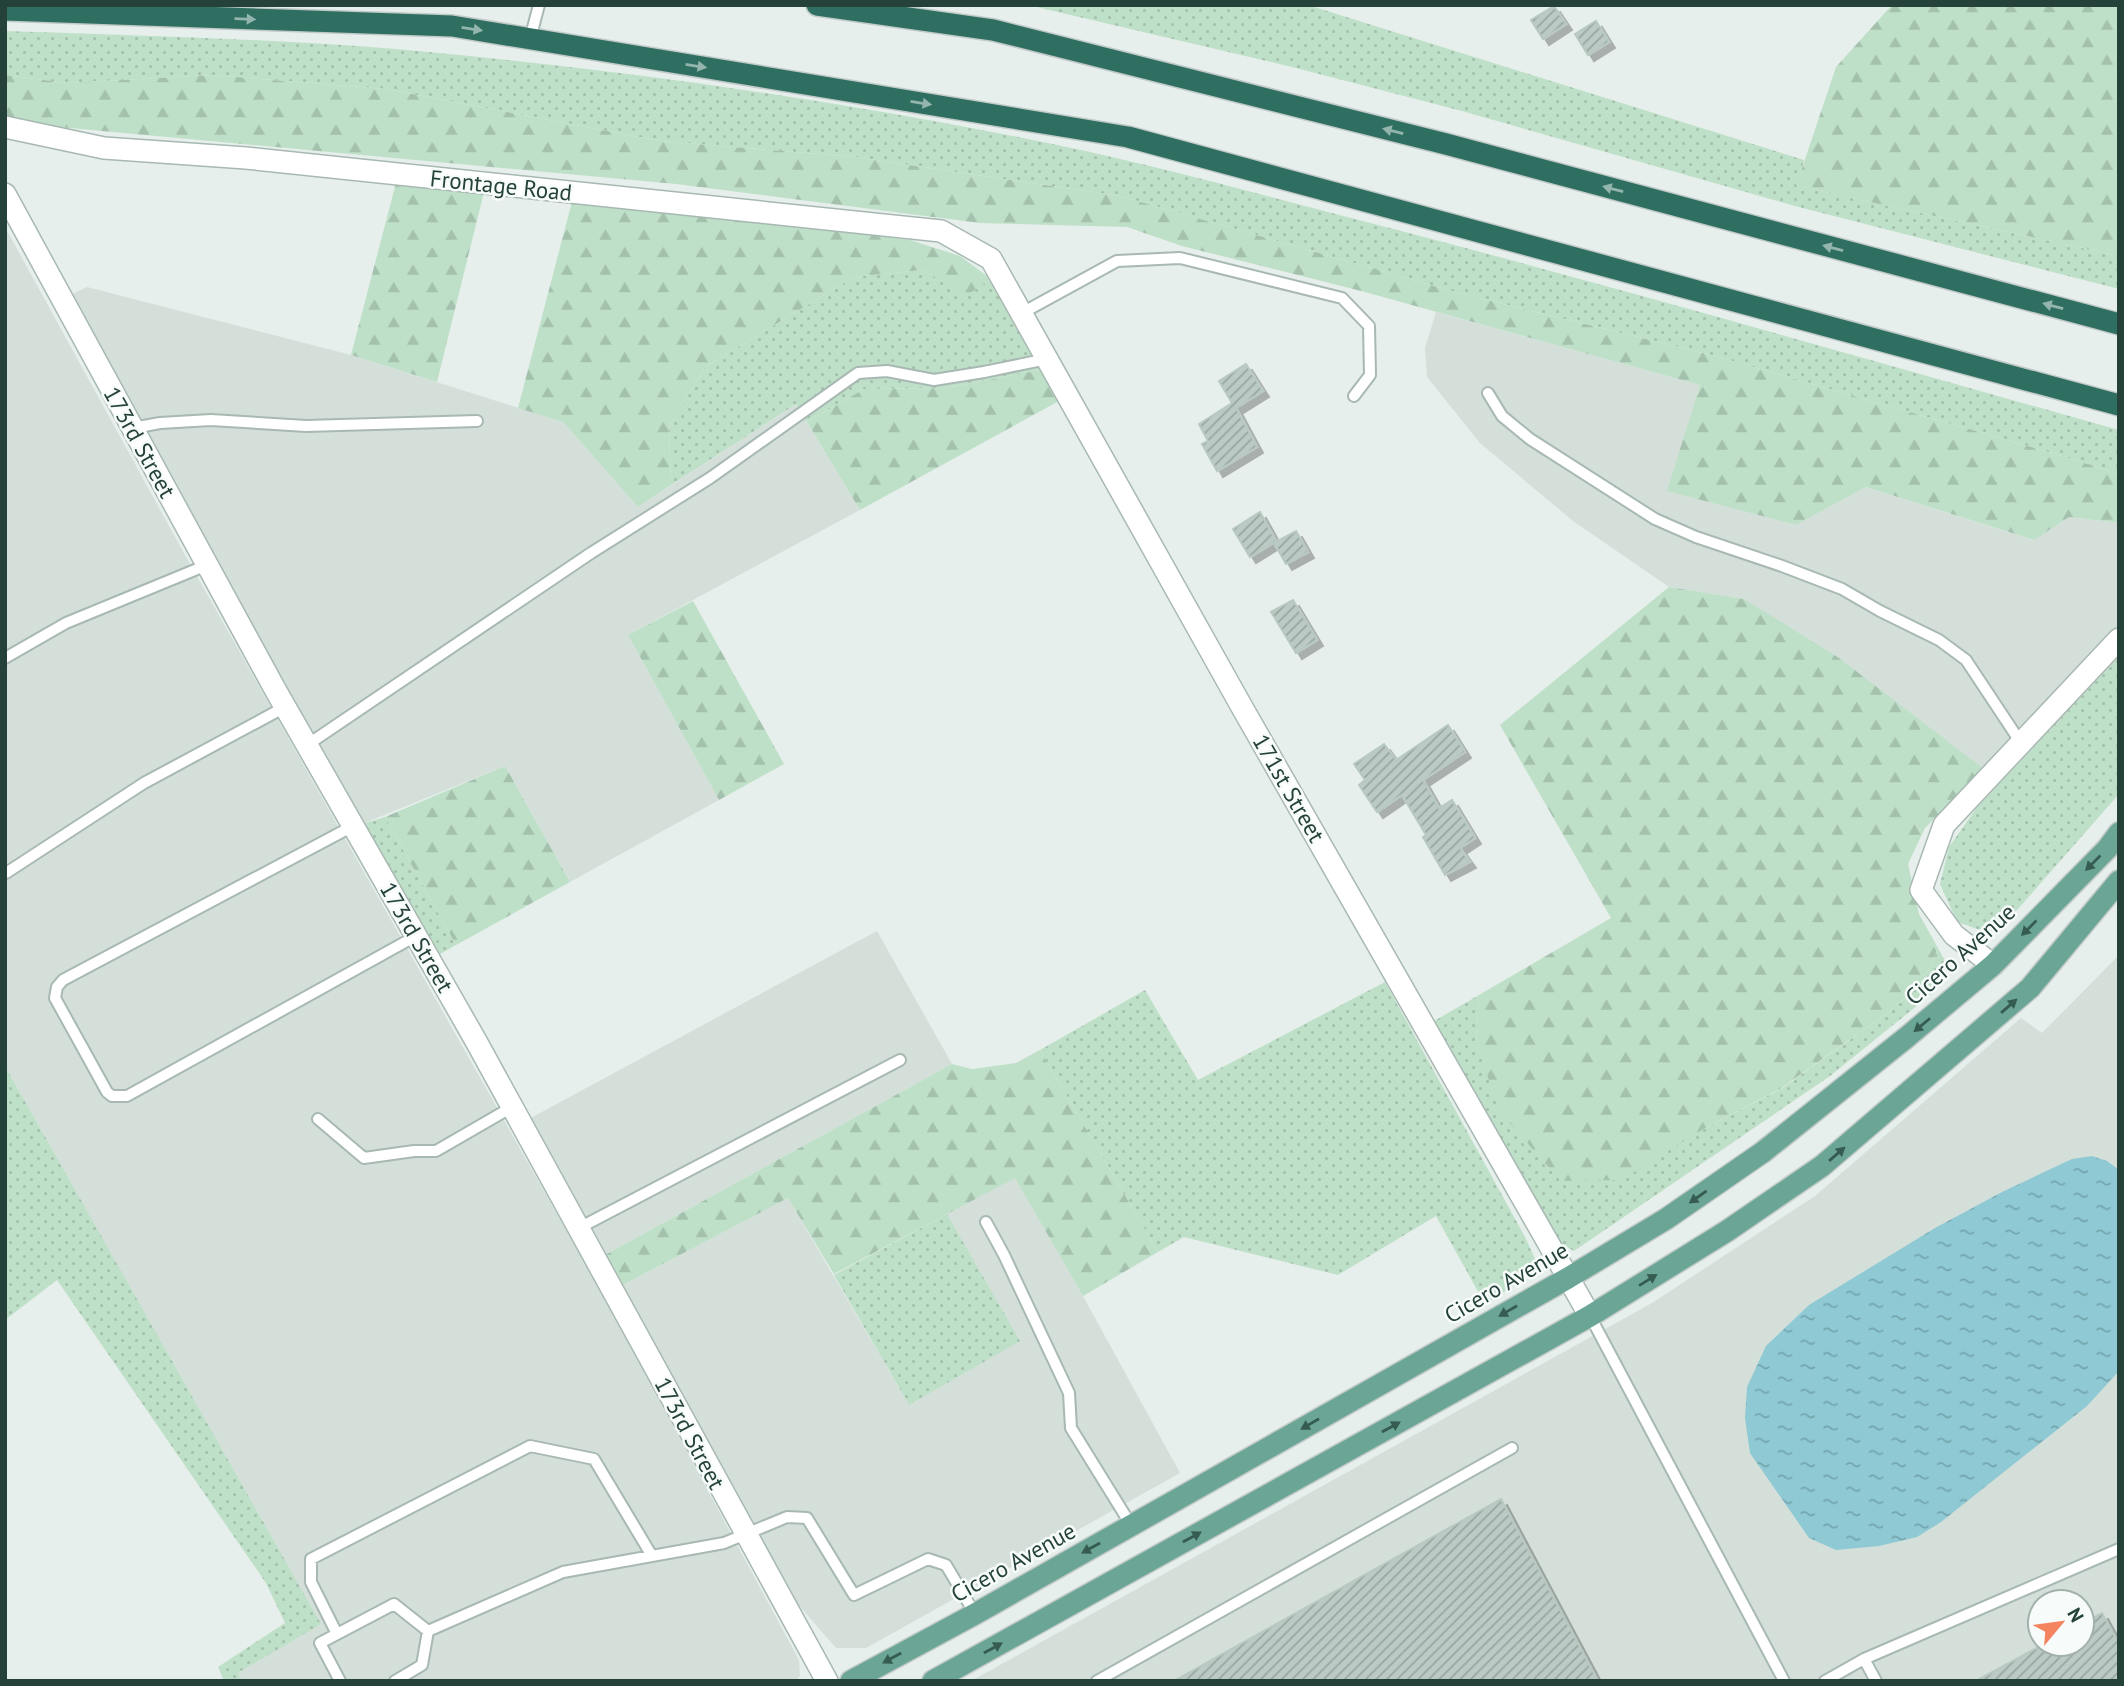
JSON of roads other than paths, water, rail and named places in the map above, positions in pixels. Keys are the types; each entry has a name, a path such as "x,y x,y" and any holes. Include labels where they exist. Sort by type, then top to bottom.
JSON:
{"highway":[{"path":"817,5 993,30 1446,144 2119,324"},
{"path":"5,10 452,26 1128,137 2119,405"}],"main road":[{"name":"Cicero Avenue","path":"851,1681 975,1614 1568,1278 1666,1219 1763,1152 1993,964 2119,834"},
{"path":"933,1681 1590,1316 1727,1231 1822,1166 2030,988 2119,881"}],"street":[{"name":"Frontage Road","path":"5,127 104,148 246,158 941,232 991,259"},
{"name":"173rd Street","path":"5,194 285,707 512,1107 827,1681"},
{"name":"171st Street","path":"991,259 1257,733 1590,1316"},
{"path":"1993,964 1954,935 1921,890 1944,825 2119,639"}],"lane":[{"path":"530,39 539,5"},
{"path":"1022,313 1117,261 1180,258 1342,298 1369,326 1370,375 1354,396"},
{"path":"307,745 591,553 710,478 858,373 887,371 934,380 1047,359"},
{"path":"1488,393 1502,416 1530,439 1655,519 1696,537 1842,589 1939,640 1966,660 2021,743"},
{"path":"133,428 160,423 211,420 306,426 477,421"},
{"path":"5,658 66,623 207,565"},
{"path":"6,873 144,783 285,707"},
{"path":"353,826 75,973 57,986 55,998 107,1091 112,1096 127,1097 416,936"},
{"path":"579,1228 900,1060"},
{"path":"318,1119 365,1158 414,1151 436,1151 512,1107"},
{"path":"986,1222 1069,1393 1071,1428 1131,1525"},
{"path":"1590,1316 1784,1681"},
{"path":"337,1634 311,1582 311,1559 530,1446 594,1459 652,1556"},
{"path":"1097,1681 1512,1448"},
{"path":"428,1630 563,1572 724,1543 787,1517 807,1518 854,1595 928,1559 946,1565 975,1614"},
{"path":"1825,1681 1864,1659 2119,1549"},
{"path":"340,1681 320,1643 394,1604 428,1630"},
{"path":"395,1681 422,1665 428,1630"},
{"path":"1864,1659 1876,1681"}],"water":[{"path":"2092,1156 2107,1161 2119,1170 2119,1371 2087,1406 1941,1522 1917,1537 1879,1546 1836,1550 1809,1538 1750,1453 1745,1418 1747,1387 1766,1346 1809,1305 1935,1228 2072,1159"}]}
